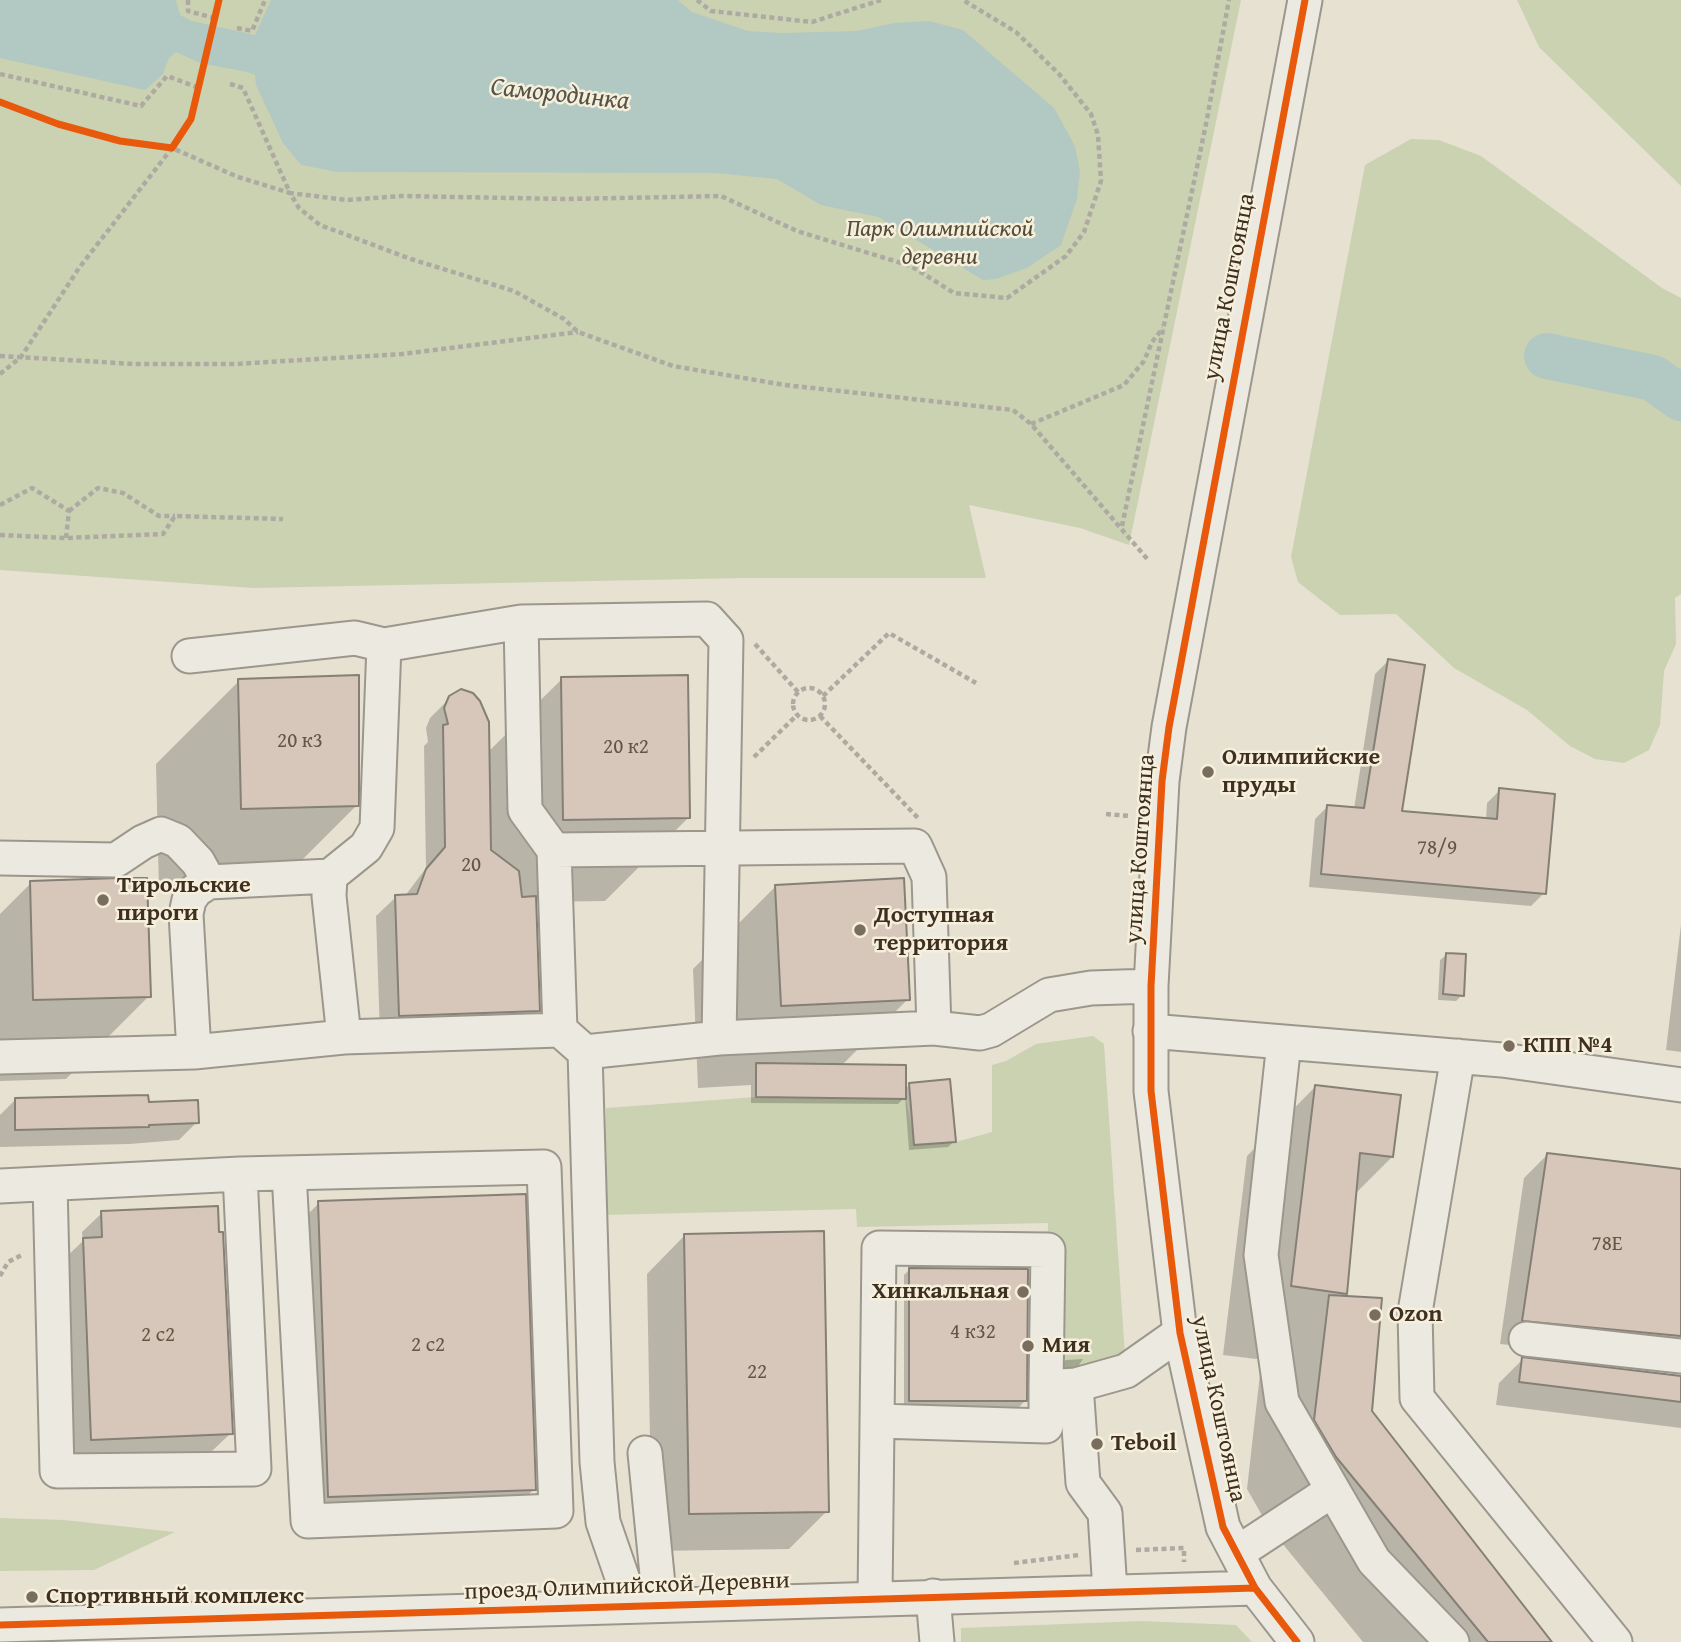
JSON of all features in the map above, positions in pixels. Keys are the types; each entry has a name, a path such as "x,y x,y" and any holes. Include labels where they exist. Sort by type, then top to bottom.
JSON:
{"street":[{"name":"улица Коштоянца","path":"1297,1642 1255,1588 1223,1527 1180,1333 1151,1091 1150,1031 1163,781 1169,727 1305,0"},
{"path":"189,656 355,638 384,645 521,622 707,619 726,640 719,1038"},
{"path":"521,622 524,810 554,850 560,1030"},
{"path":"194,1052 186,914 189,900 208,882 330,876 366,847 377,828 384,645"},
{"path":"0,858 116,860 161,834 178,841 198,862 208,882"},
{"path":"554,850 915,846 929,877 934,1028"},
{"path":"330,876 329,896 344,1037"},
{"path":"585,1052 719,1038 934,1028 980,1033 991,1030 1049,995 1091,988 1151,986"},
{"path":"0,1057 194,1052 344,1037 560,1030 585,1052 597,1462 603,1522 646,1606"},
{"path":"1150,1031 1458,1056 1681,1085"},
{"path":"1284,1042 1261,1255 1282,1402 1374,1561 1452,1642"},
{"path":"1458,1056 1415,1312 1417,1398 1615,1642"},
{"path":"0,1186 240,1174 544,1167 556,1511 307,1521 289,1173"},
{"path":"50,1184 57,1471 254,1469 240,1174"},
{"path":"875,1598 879,1248 1048,1250 1061,1386 1083,1483 1105,1513 1110,1591"},
{"path":"1061,1386 1126,1371 1180,1333"},
{"path":"1526,1339 1681,1356"},
{"path":"877,1421 1046,1426 1061,1386"},
{"path":"645,1453 646,1606"},
{"path":"1237,1553 1334,1490"},
{"name":"проезд Олимпийской Деревни","path":"0,1625 1255,1588"},
{"path":"933,1596 937,1642"}],"path":[{"path":"188,0 188,11 214,18"},
{"path":"237,29 252,31 265,0"},
{"path":"697,0 711,11 812,22 881,0"},
{"path":"159,146 172,148 238,177 290,193 347,200 401,196 567,199 721,196 797,231 911,266 954,293 1007,298 1066,256 1084,232 1101,181 1098,135 1091,114 1059,74 1016,32 963,0"},
{"path":"1122,527 1166,324 1229,0"},
{"path":"211,29 216,9"},
{"path":"0,74 141,106 167,76 199,88"},
{"path":"196,98 201,76"},
{"path":"230,84 243,88 290,193 299,208 320,225 411,259 514,291 564,319 578,332 673,366 785,385 1013,410 1031,424 1149,561"},
{"path":"0,374 21,358 79,268 179,138"},
{"path":"1031,424 1124,385 1144,361 1152,342 1166,324"},
{"path":"0,356 134,364 236,364 402,354 578,332"},
{"path":"0,505 32,488 69,511"},
{"path":"66,538 69,511 98,488 123,493 159,516 284,519"},
{"path":"0,535 66,538 163,534 175,516"},
{"path":"726,640 745,633 798,692"},
{"path":"823,696 889,633 976,683"},
{"path":"809,687 823,696 825,706 820,716 811,721 797,715 792,706 798,692 809,687"},
{"path":"723,787 797,715"},
{"path":"820,716 920,820"},
{"path":"1106,814 1130,816"}],"green space":[{"name":"Парк Олимпийской деревни","path":"0,0 1241,0 1129,545 1080,528 969,505 986,578 743,578 253,588 0,570"},
{"path":"1517,0 1681,0 1681,186 1539,47"},
{"path":"1411,139 1439,140 1481,156 1662,288 1681,298 1681,594 1675,598 1676,644 1664,671 1660,725 1649,750 1624,763 1595,759 1570,746 1527,710 1454,668 1396,614 1340,615 1298,582 1291,557 1365,165"},
{"path":"1093,1036 1104,1044 1126,1371 1046,1387 1048,1223 857,1227 856,1209 603,1215 606,1108 756,1097 906,1099 915,1145 956,1142 992,1132 992,1065 1006,1061 1036,1044"},
{"path":"0,1518 64,1520 175,1532 94,1570 0,1571"},
{"path":"1142,1621 1236,1625 1252,1642 961,1642 961,1628"}],"water":[{"path":"0,0 176,0 180,15 192,21 255,35 271,0 678,0 692,12 748,31 782,33 857,31 894,23 929,21 963,30 1054,108 1075,146 1080,172 1077,199 1061,245 1027,268 996,279 983,280 878,217 821,205 777,179 715,173 337,172 301,165 283,143 256,85 255,75 247,72 200,63 176,52 169,58 163,74 145,90 0,58"}],"building":[{"path":"1388,659 1425,665 1402,811 1497,819 1499,788 1555,794 1546,894 1321,874 1327,805 1364,808"},
{"path":"359,675 359,806 241,809 238,679"},
{"path":"688,675 690,818 563,820 561,677"},
{"path":"461,689 473,693 480,701 489,722 491,850 519,871 522,897 536,896 540,1011 399,1016 395,895 417,894 426,869 445,847 443,725 448,724 444,708 449,696"},
{"path":"147,878 151,997 33,1000 30,881"},
{"path":"904,878 910,1000 781,1006 775,885"},
{"path":"1446,953 1466,954 1464,996 1443,994"},
{"path":"756,1063 906,1065 906,1099 756,1097"},
{"path":"950,1079 956,1142 914,1145 909,1083"},
{"path":"1315,1085 1401,1095 1393,1157 1360,1153 1347,1294 1291,1286"},
{"path":"148,1095 149,1102 198,1100 199,1123 15,1130 15,1098"},
{"path":"1547,1153 1681,1169 1681,1336 1522,1321"},
{"path":"526,1194 536,1490 328,1497 318,1201"},
{"path":"218,1206 219,1232 223,1232 233,1434 91,1440 83,1238 102,1237 101,1211"},
{"path":"824,1231 829,1512 689,1514 684,1234"},
{"path":"909,1268 1028,1269 1027,1401 909,1401"},
{"path":"1329,1295 1382,1298 1372,1411 1552,1642 1488,1642 1336,1457 1314,1420"},
{"path":"1522,1357 1681,1376 1681,1402 1519,1382"}],"waterway":[{"name":"Самородинка","path":"1547,356 1653,378 1681,398"}],"cycle path":[{"path":"0,102 58,124 120,141 172,148 191,119 219,0"},
{"path":"1297,1642 1255,1588 1223,1527 1180,1333 1151,1091 1151,986 1162,781 1169,727 1305,0"},
{"path":"0,1625 1255,1588"}],"place":[{"name":"Олимпийские пруды","path":"1208,772"},
{"name":"Тирольские пироги","path":"103,900"},
{"name":"Доступная территория","path":"860,930"},
{"name":"КПП №4","path":"1509,1046"},
{"name":"Хинкальная","path":"1023,1292"},
{"name":"Ozon","path":"1375,1315"},
{"name":"Мия","path":"1028,1346"},
{"name":"Teboil","path":"1097,1444"},
{"name":"Спортивный комплекс","path":"32,1597"}]}
